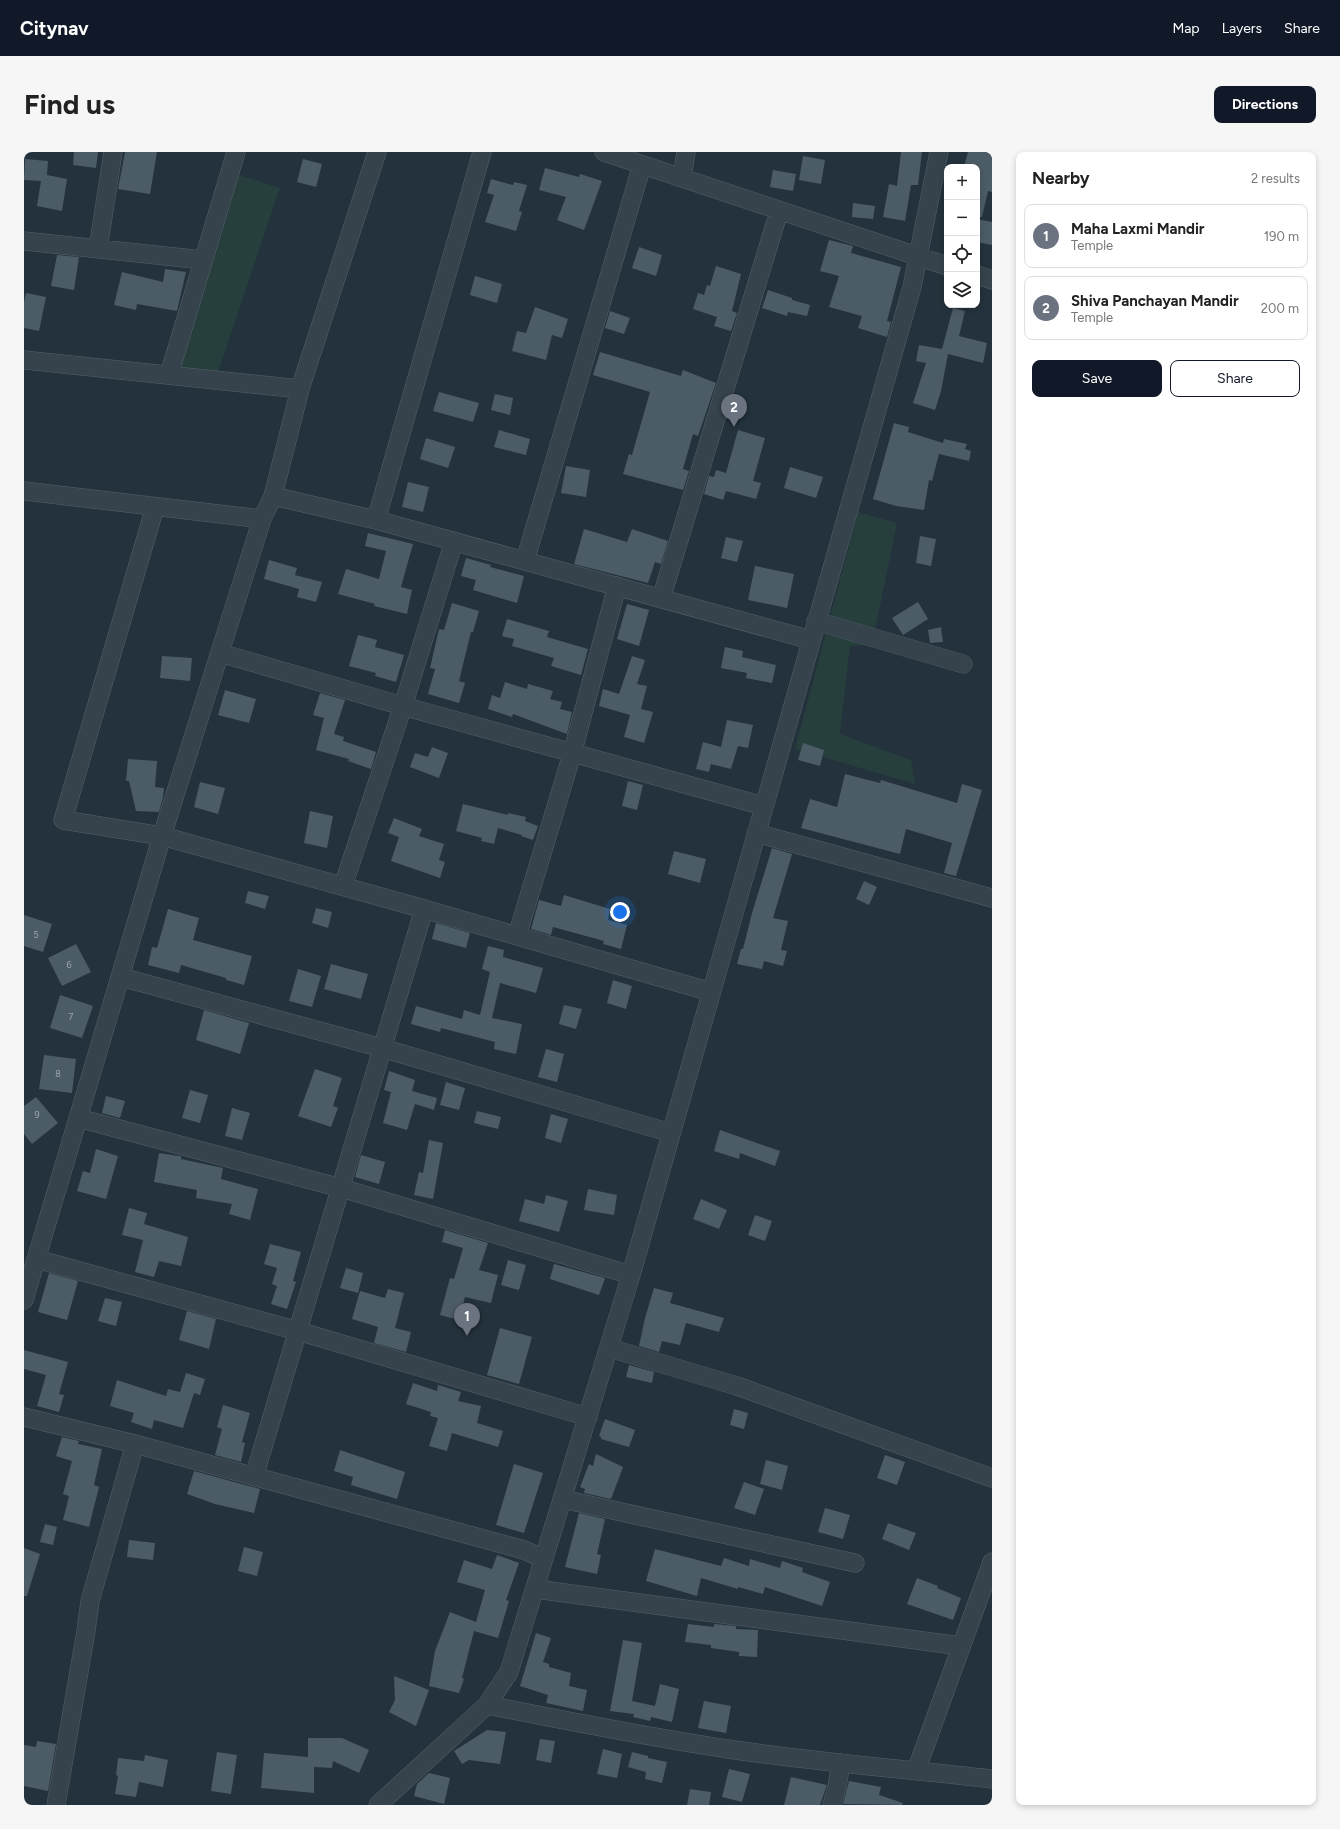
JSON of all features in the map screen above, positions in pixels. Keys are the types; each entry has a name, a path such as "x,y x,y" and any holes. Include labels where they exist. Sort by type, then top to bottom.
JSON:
{"street":[{"path":"98,249 113,152"},
{"path":"169,376 236,152"},
{"path":"24,1300 162,836 262,519 273,496 300,389 377,152"},
{"path":"376,520 482,152"},
{"path":"604,152 944,265"},
{"path":"682,178 686,152"},
{"path":"378,1805 487,1705 509,1672 631,1275 912,287 940,152"},
{"path":"525,561 642,165"},
{"path":"661,599 780,211"},
{"path":"24,241 203,260"},
{"path":"980,276 992,280"},
{"path":"24,360 300,389"},
{"path":"24,491 262,519"},
{"path":"273,496 376,520 811,640"},
{"path":"155,507 63,820 162,836 424,909 711,992"},
{"path":"343,886 403,706 454,541"},
{"path":"517,936 572,754 617,586"},
{"path":"816,621 963,664"},
{"path":"220,653 572,754 764,806"},
{"path":"756,833 992,898"},
{"path":"254,1477 424,909"},
{"path":"121,977 382,1048 671,1133"},
{"path":"78,1118 340,1188 631,1275"},
{"path":"36,1259 298,1331 588,1417"},
{"path":"609,1348 737,1386 992,1478"},
{"path":"24,1417 135,1444 524,1550 544,1559"},
{"path":"56,1805 90,1601 135,1444"},
{"path":"562,1499 855,1563"},
{"path":"916,1771 992,1562"},
{"path":"534,1589 961,1646"},
{"path":"487,1705 618,1731 705,1745 841,1763 992,1779"},
{"path":"832,1805 838,1787 841,1763"}],"green space":[{"path":"226,171 280,188 218,372 178,368"},
{"path":"858,512 897,523 872,645 850,646 840,734 911,760 915,784 795,749"}],"building":[{"path":"74,152 98,152 96,168 73,165"},
{"path":"125,152 157,152 150,194 118,189"},
{"path":"901,152 922,152 918,185 911,185 905,221 883,217 889,184 897,186"},
{"path":"968,152 992,152 992,192 988,191 982,217 980,217 980,164 965,164"},
{"path":"803,156 825,160 821,184 799,180"},
{"path":"25,159 48,161 47,175 67,179 62,211 37,206 41,181 24,180"},
{"path":"303,159 322,164 316,187 297,182"},
{"path":"545,168 579,177 580,174 602,181 584,230 557,220 566,197 539,190"},
{"path":"773,170 796,174 793,191 770,187"},
{"path":"491,179 513,185 514,182 527,185 519,211 522,212 516,231 485,222 494,195 487,193"},
{"path":"853,203 875,206 873,219 852,217"},
{"path":"980,220 992,222 992,245 980,243"},
{"path":"829,240 853,246 851,253 901,267 887,321 891,322 887,337 858,328 862,316 829,307 839,276 820,271"},
{"path":"639,247 662,255 656,276 632,268"},
{"path":"57,255 79,257 74,290 51,286"},
{"path":"716,266 741,274 732,311 737,313 731,331 714,326 717,317 693,309 698,293 704,295 707,285 710,286"},
{"path":"165,269 186,272 177,311 137,304 136,310 114,305 122,272 163,282"},
{"path":"475,276 502,284 497,303 470,295"},
{"path":"768,290 792,298 792,300 810,305 807,316 788,312 787,316 762,308"},
{"path":"26,293 46,297 39,331 24,328 24,302"},
{"path":"535,307 568,319 562,338 552,335 546,360 512,351 517,331 526,333"},
{"path":"953,308 965,311 959,336 987,343 983,363 948,354 941,391 935,410 913,403 926,363 916,361 919,345 942,349"},
{"path":"610,311 630,318 624,334 605,328"},
{"path":"600,352 681,376 683,370 716,383 698,436 693,434 683,469 689,471 683,490 623,474 629,454 632,455 650,392 593,375"},
{"path":"439,392 479,403 473,422 433,411"},
{"path":"495,394 513,398 510,415 491,410"},
{"path":"894,423 909,427 908,432 943,443 944,439 967,444 965,449 971,451 969,461 939,454 932,481 929,480 924,510 896,506 873,499"},
{"path":"499,430 530,439 526,455 494,447"},
{"path":"738,430 765,438 753,481 761,483 756,499 726,491 723,500 704,494 709,476 714,477 716,470 726,473"},
{"path":"426,438 455,447 448,468 420,459"},
{"path":"566,466 590,470 586,497 561,493"},
{"path":"790,467 823,477 816,498 784,488"},
{"path":"408,482 429,487 423,512 402,507"},
{"path":"584,529 627,542 632,529 668,541 661,564 655,562 648,583 574,564"},
{"path":"368,533 413,544 401,587 412,590 407,614 374,606 375,604 338,594 346,569 379,579 386,551 365,546"},
{"path":"920,536 936,539 931,566 916,563"},
{"path":"726,537 743,541 737,562 721,558"},
{"path":"466,558 491,565 490,567 524,576 517,603 473,590 476,580 461,576"},
{"path":"269,560 297,568 295,575 322,582 316,602 297,597 299,589 264,579"},
{"path":"755,566 794,574 787,608 748,600"},
{"path":"918,602 928,619 903,635 892,618"},
{"path":"452,603 479,611 473,632 471,632 459,681 465,683 459,703 428,694 435,669 430,668 439,629 444,630"},
{"path":"627,604 649,610 639,646 617,639"},
{"path":"507,619 549,631 547,637 588,649 581,675 551,666 554,658 512,646 514,639 502,636"},
{"path":"941,627 943,642 930,643 928,630"},
{"path":"358,635 377,640 375,647 404,655 396,682 375,676 376,673 349,666"},
{"path":"725,647 743,651 742,657 776,665 772,683 746,678 747,673 721,668"},
{"path":"162,656 192,658 190,681 160,678"},
{"path":"632,656 645,660 637,684 647,686 641,709 653,712 644,743 624,737 630,715 599,706 603,689 619,694"},
{"path":"505,682 527,689 528,684 553,691 550,699 562,702 560,709 572,712 567,734 513,714 512,717 488,709 492,695 500,698"},
{"path":"225,690 256,699 249,723 218,715"},
{"path":"320,693 345,700 334,734 344,737 343,741 376,752 371,769 348,761 349,759 316,750 324,718 313,715"},
{"path":"727,720 753,725 748,748 738,746 731,769 711,764 709,772 696,769 703,742 721,747"},
{"path":"803,743 824,750 820,766 798,760"},
{"path":"432,747 448,753 439,778 410,767 415,753 428,757"},
{"path":"128,759 157,761 155,787 164,788 159,812 136,811 129,781 126,781"},
{"path":"845,774 880,783 881,780 957,803 962,784 982,790 956,876 944,873 952,843 906,829 900,854 801,828 810,799 837,807"},
{"path":"628,781 643,785 637,810 622,806"},
{"path":"200,782 225,788 218,814 194,807"},
{"path":"463,804 508,815 508,813 526,817 525,821 538,826 533,840 498,828 494,844 481,841 482,838 456,831"},
{"path":"310,811 333,816 327,848 304,843"},
{"path":"394,818 422,829 419,836 444,844 439,860 445,862 440,878 391,861 399,837 388,833"},
{"path":"772,848 792,854 773,918 788,921 781,950 787,951 783,966 764,961 762,969 737,964 741,949 743,949 752,913"},
{"path":"674,851 706,859 700,883 668,874"},
{"path":"864,881 877,887 869,905 856,899"},
{"path":"248,891 269,896 265,909 245,903"},
{"path":"564,895 610,909 608,920 627,925 621,949 603,944 604,941 553,927 551,935 531,929 539,900 561,906"},
{"path":"316,908 332,912 328,928 312,923"},
{"path":"168,909 199,918 193,940 252,956 244,985 226,980 226,978 181,965 179,973 148,965 152,947 157,948"},
{"path":"24,915 52,924 43,952 24,946"},
{"path":"436,923 470,933 466,948 432,939"},
{"path":"76,944 91,972 62,986 48,958"},
{"path":"488,946 504,950 503,957 543,968 536,993 500,983 492,1018 522,1024 516,1054 494,1049 495,1042 441,1028 440,1032 411,1024 416,1006 462,1019 464,1010 480,1015 490,972 482,969"},
{"path":"331,964 368,974 361,999 324,989"},
{"path":"298,969 321,976 312,1007 289,1001"},
{"path":"613,980 632,986 626,1009 607,1003"},
{"path":"60,995 93,1006 82,1038 50,1028"},
{"path":"564,1005 582,1009 576,1029 559,1024"},
{"path":"204,1010 249,1023 240,1054 196,1040"},
{"path":"546,1049 564,1054 557,1082 538,1077"},
{"path":"44,1055 76,1059 72,1093 39,1089"},
{"path":"315,1069 342,1078 333,1106 338,1108 331,1127 298,1116"},
{"path":"389,1071 415,1080 412,1091 437,1098 434,1110 415,1104 407,1130 383,1123 391,1092 384,1090"},
{"path":"446,1082 465,1088 459,1110 440,1105"},
{"path":"190,1090 208,1095 200,1123 182,1118"},
{"path":"106,1096 125,1101 120,1118 102,1113"},
{"path":"36,1097 58,1123 32,1144 24,1134 24,1106"},
{"path":"232,1108 250,1113 242,1140 225,1136"},
{"path":"477,1111 501,1117 498,1129 474,1123"},
{"path":"551,1114 568,1119 561,1143 545,1138"},
{"path":"720,1130 780,1151 775,1166 740,1153 739,1159 714,1151"},
{"path":"429,1140 443,1143 433,1199 414,1195 419,1172 423,1173"},
{"path":"96,1149 118,1156 106,1199 77,1191 83,1171 90,1173"},
{"path":"159,1153 181,1156 181,1159 223,1168 221,1179 258,1189 250,1220 229,1214 232,1204 196,1198 197,1190 154,1182"},
{"path":"361,1155 385,1162 379,1184 355,1177"},
{"path":"588,1189 617,1195 614,1215 584,1210"},
{"path":"546,1195 568,1201 559,1232 519,1221 525,1199 544,1204"},
{"path":"701,1199 727,1210 719,1229 693,1219"},
{"path":"129,1208 147,1213 144,1224 188,1237 181,1266 159,1261 154,1277 135,1272 143,1240 122,1235"},
{"path":"755,1215 772,1221 765,1241 748,1235"},
{"path":"445,1230 488,1243 479,1270 498,1275 491,1303 465,1297 459,1320 440,1315 450,1278 454,1279 463,1248 442,1242"},
{"path":"270,1244 301,1252 293,1281 296,1282 287,1309 271,1304 277,1286 272,1284 277,1268 264,1264"},
{"path":"508,1260 526,1265 519,1290 501,1285"},
{"path":"554,1264 605,1278 599,1295 550,1279"},
{"path":"346,1268 363,1273 358,1293 340,1288"},
{"path":"49,1273 78,1281 67,1320 38,1312"},
{"path":"654,1288 673,1293 670,1303 724,1318 719,1332 686,1323 680,1345 662,1341 659,1352 639,1346 645,1318"},
{"path":"388,1289 404,1293 395,1328 411,1332 406,1352 374,1343 378,1327 352,1319 360,1291 385,1298"},
{"path":"105,1298 122,1302 116,1326 98,1321"},
{"path":"187,1311 216,1319 209,1349 179,1340"},
{"path":"500,1328 532,1337 519,1384 487,1375"},
{"path":"24,1350 68,1362 59,1394 64,1395 59,1412 37,1406 46,1375 24,1369"},
{"path":"629,1365 654,1372 652,1383 626,1377"},
{"path":"186,1373 205,1379 200,1395 194,1393 183,1428 154,1420 152,1429 131,1422 134,1413 110,1406 117,1380 166,1396 168,1389 180,1392"},
{"path":"413,1383 437,1391 438,1385 461,1392 458,1401 481,1406 477,1423 503,1431 498,1447 452,1433 447,1451 429,1446 438,1418 430,1416 431,1412 406,1404"},
{"path":"223,1405 250,1413 242,1442 245,1443 241,1462 215,1455 222,1429 217,1427"},
{"path":"734,1409 748,1413 744,1429 730,1425"},
{"path":"605,1419 635,1430 629,1447 601,1439 599,1436"},
{"path":"62,1437 79,1441 78,1444 102,1449 94,1485 99,1487 89,1527 63,1520 69,1496 63,1494 72,1461 56,1456"},
{"path":"340,1450 405,1472 397,1499 351,1485 353,1477 334,1471"},
{"path":"596,1454 623,1467 611,1499 584,1493 585,1489 580,1487 589,1464 593,1466"},
{"path":"885,1455 905,1462 897,1485 877,1478"},
{"path":"766,1460 788,1466 782,1490 760,1484"},
{"path":"514,1464 543,1473 524,1533 496,1525"},
{"path":"194,1471 260,1489 254,1513 215,1504 187,1494"},
{"path":"744,1482 764,1489 755,1515 734,1508"},
{"path":"825,1508 850,1515 843,1539 818,1532"},
{"path":"579,1513 605,1519 597,1554 601,1555 597,1574 565,1567"},
{"path":"888,1523 916,1533 909,1550 882,1539"},
{"path":"45,1524 57,1527 53,1545 40,1542"},
{"path":"129,1540 155,1543 153,1560 127,1557"},
{"path":"244,1547 263,1552 257,1576 238,1571"},
{"path":"24,1548 40,1554 27,1596 24,1596"},
{"path":"655,1549 721,1566 724,1558 749,1566 750,1559 780,1568 782,1561 803,1568 802,1572 830,1582 822,1606 765,1587 763,1594 738,1587 738,1589 701,1578 697,1596 646,1581"},
{"path":"497,1555 519,1563 506,1600 509,1601 498,1638 474,1631 462,1678 464,1679 459,1693 429,1686 435,1651 450,1612 476,1622 485,1590 457,1582 464,1560 492,1569"},
{"path":"917,1578 938,1586 937,1588 961,1598 953,1620 907,1604"},
{"path":"688,1624 714,1627 714,1624 736,1626 736,1629 758,1630 757,1657 739,1656 739,1652 711,1648 711,1645 685,1642"},
{"path":"536,1633 551,1638 543,1662 549,1664 549,1667 571,1673 569,1686 587,1690 583,1711 546,1703 548,1695 520,1686"},
{"path":"623,1640 642,1643 632,1701 655,1706 660,1684 679,1689 672,1722 651,1717 650,1721 633,1717 634,1714 610,1711"},
{"path":"394,1676 429,1690 416,1726 389,1712 395,1700"},
{"path":"704,1701 731,1706 726,1733 698,1728"},
{"path":"487,1730 506,1732 500,1764 469,1760 462,1764 454,1751"},
{"path":"308,1738 342,1738 369,1750 359,1773 333,1761 332,1768 314,1767 314,1793 261,1788 264,1753 308,1757"},
{"path":"540,1739 555,1741 551,1763 536,1760"},
{"path":"37,1741 56,1744 48,1791 24,1786 24,1745 36,1747"},
{"path":"603,1749 622,1754 617,1778 597,1774"},
{"path":"217,1752 237,1755 231,1794 211,1791"},
{"path":"632,1752 648,1756 648,1758 667,1762 662,1783 645,1779 646,1772 628,1767"},
{"path":"145,1755 168,1760 163,1787 139,1782 136,1797 115,1794 118,1776 116,1775 118,1758 144,1761"},
{"path":"729,1769 750,1774 742,1802 722,1797"},
{"path":"429,1773 450,1778 444,1804 414,1796 417,1784"},
{"path":"791,1777 827,1785 820,1805 784,1805"},
{"path":"849,1781 881,1787 879,1795 903,1803 902,1805 843,1804"},
{"path":"690,1789 711,1792 709,1805 687,1805"}],"place":[{"name":"Shiva Panchayan Mandir","path":"734,427"},
{"name":"Maha Laxmi Mandir","path":"467,1336"}]}
